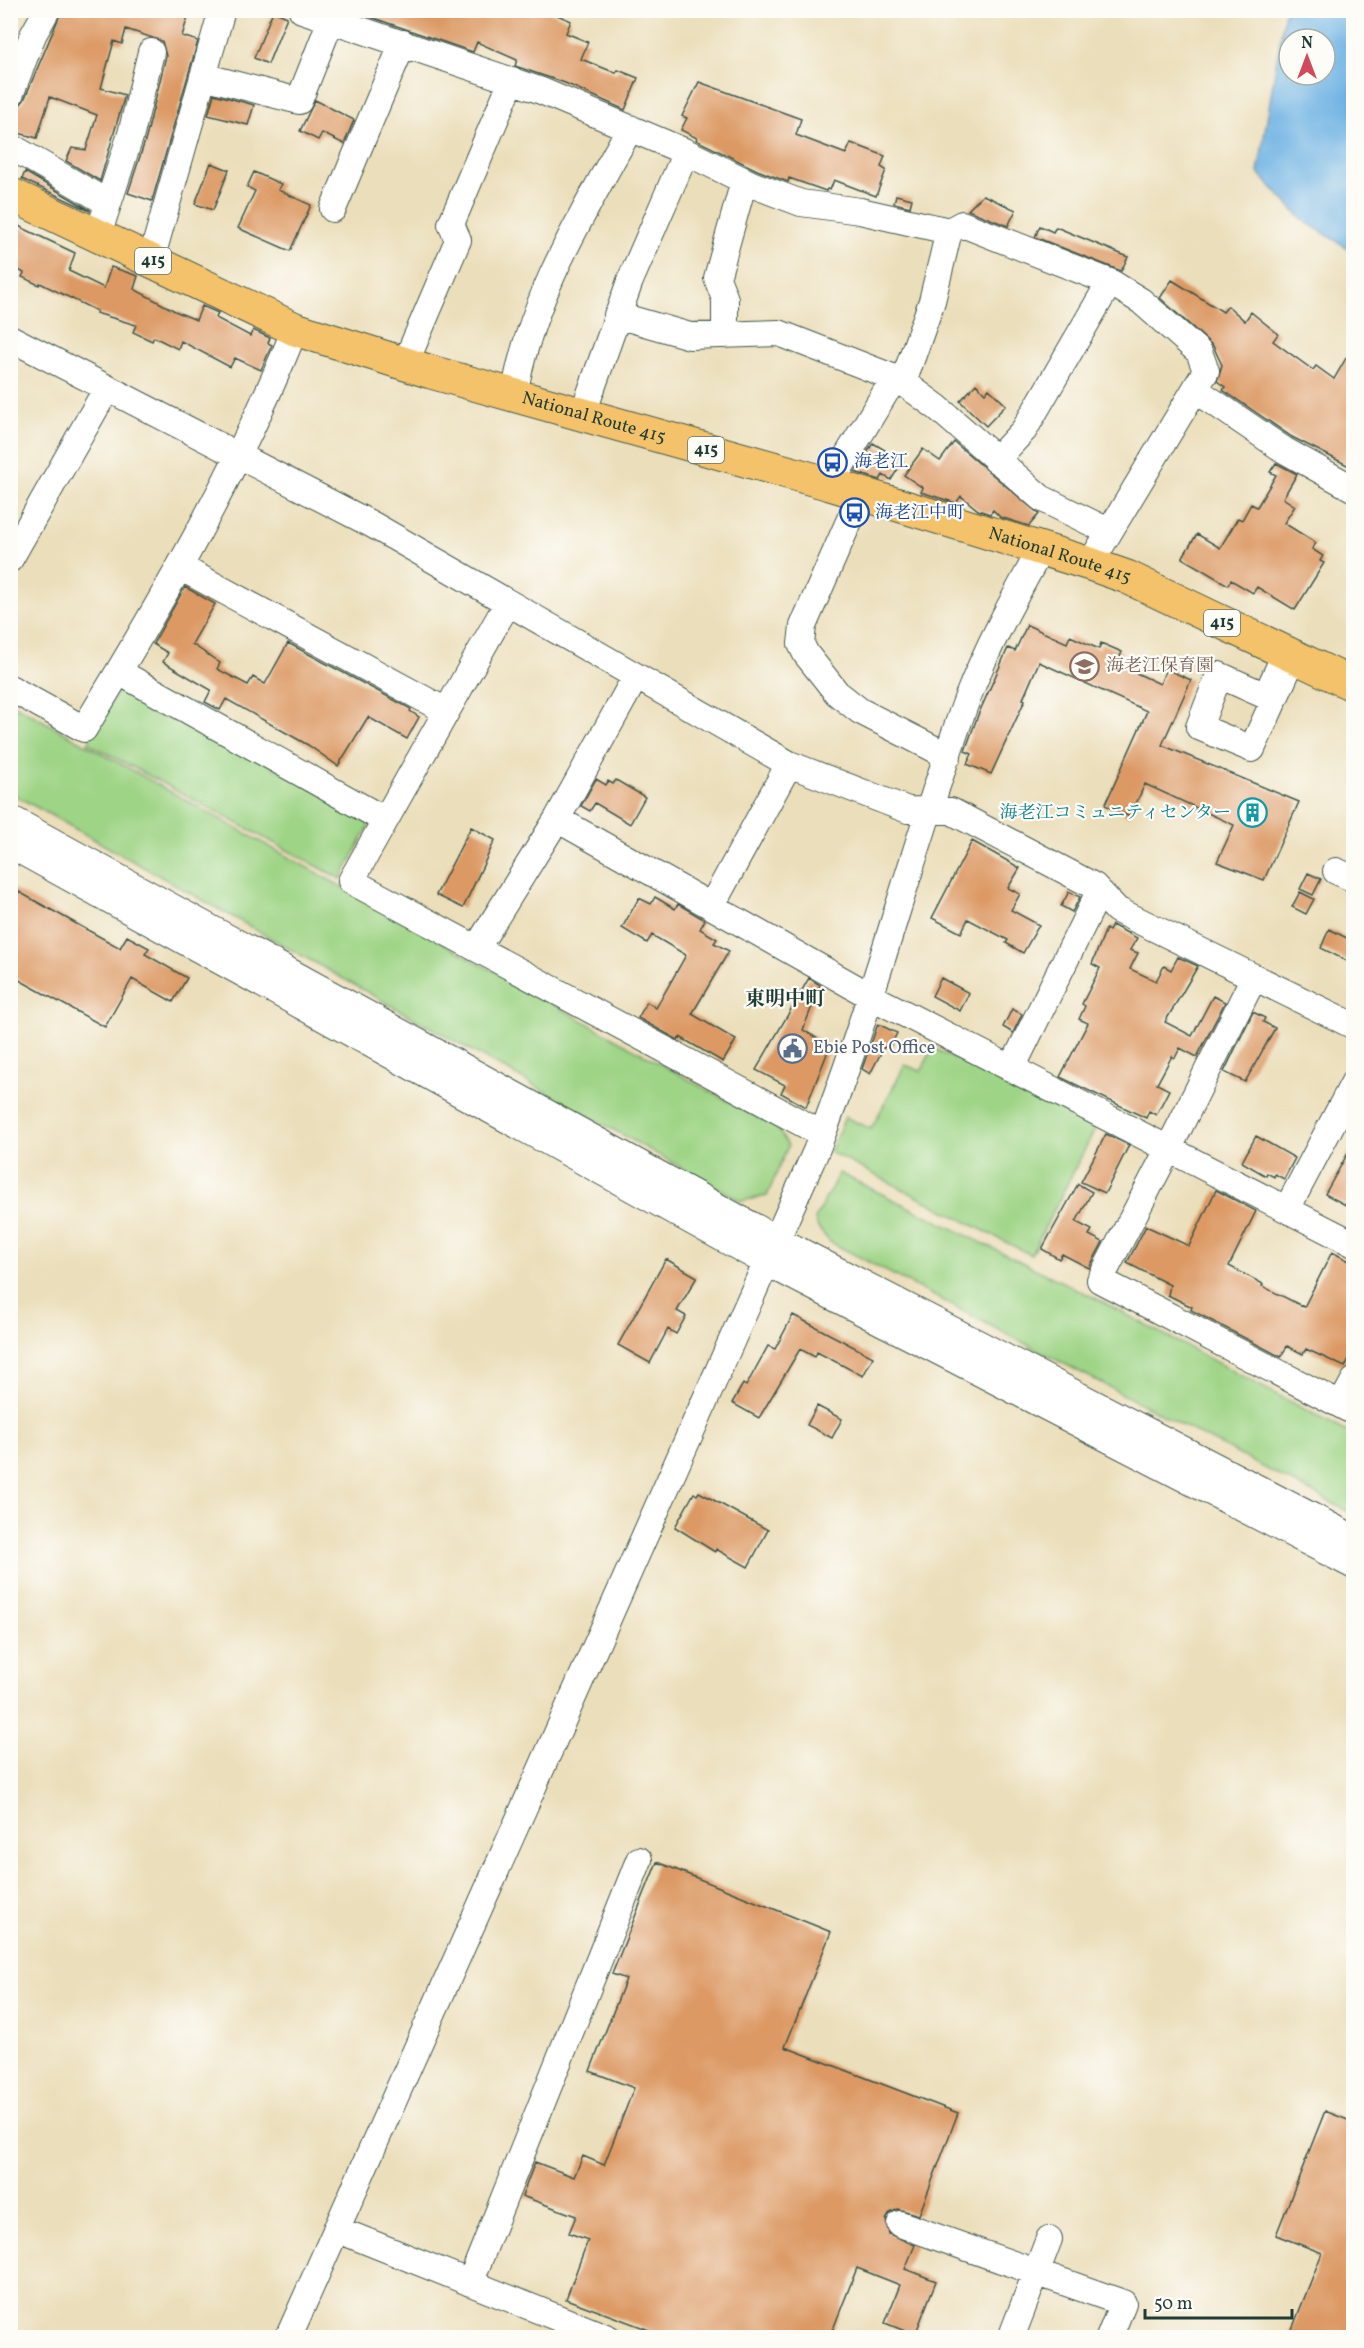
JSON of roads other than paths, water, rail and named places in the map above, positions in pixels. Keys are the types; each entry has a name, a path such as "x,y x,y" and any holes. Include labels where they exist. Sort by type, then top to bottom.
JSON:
{"highway":[{"name":"National Route 415","path":"10,194 295,329 582,416 830,484 1090,564 1127,577 1289,656 1351,676"}],"street":[{"path":"10,96 29,45 47,10"},
{"path":"151,260 222,10"},
{"path":"302,10 513,80 686,152 744,181 801,203 860,212 949,231 962,224 1110,282 1141,301 1199,352 1206,371 1090,564"},
{"path":"203,76 298,101 331,20"},
{"path":"333,209 403,43"},
{"path":"98,235 131,134 152,52"},
{"path":"405,364 458,240 451,224 513,80"},
{"path":"514,396 520,359 553,268 630,128"},
{"path":"10,146 108,203"},
{"path":"582,416 617,315 686,152"},
{"path":"725,335 725,299 717,278 744,181"},
{"path":"830,484 887,390 905,377 932,301 949,231"},
{"path":"996,460 1024,430 1110,282"},
{"path":"617,315 690,336 779,333 900,381 938,408 1041,498 1108,531"},
{"path":"10,688 84,729 180,567 273,383 295,329"},
{"path":"10,338 107,388 242,446 507,604 789,764 908,810 951,811 1094,886 1117,910 1353,1026"},
{"path":"10,559 20,518 107,388"},
{"path":"1196,390 1284,450 1353,489"},
{"path":"861,494 803,626 801,644 806,654 837,693 860,711 948,756"},
{"path":"288,2337 822,1134 872,997 930,810 972,687 1004,617 1041,549"},
{"path":"180,567 446,711"},
{"path":"507,604 351,881 478,946 822,1134"},
{"path":"118,672 385,820"},
{"path":"478,946 557,819 635,678"},
{"path":"712,905 789,764"},
{"path":"10,818 777,1239 1353,1538"},
{"path":"557,819 872,997 1353,1244"},
{"path":"10,845 766,1263 1353,1566"},
{"path":"1012,1068 1099,892"},
{"path":"1254,977 1100,1280 1347,1408 1353,1381"},
{"path":"1287,1209 1353,1082"},
{"path":"470,2283 639,1860"},
{"path":"900,2224 1123,2302 1109,2337"},
{"path":"336,2229 608,2337"},
{"path":"1011,2337 1048,2239"}],"water":[{"path":"1285,11 1353,11 1353,251 1304,221 1258,173 1277,59 1277,87 1337,87 1337,27 1282,27"}],"place":[{"name":"海老江","path":"833,462"},
{"name":"海老江中町","path":"854,513"},
{"name":"海老江保育園","path":"1085,666"},
{"name":"海老江コミュニティセンター","path":"1252,813"},
{"name":"Ebie Post Office","path":"792,1048"}],"district":[{"name":"東明中町","path":"785,1000"}]}
